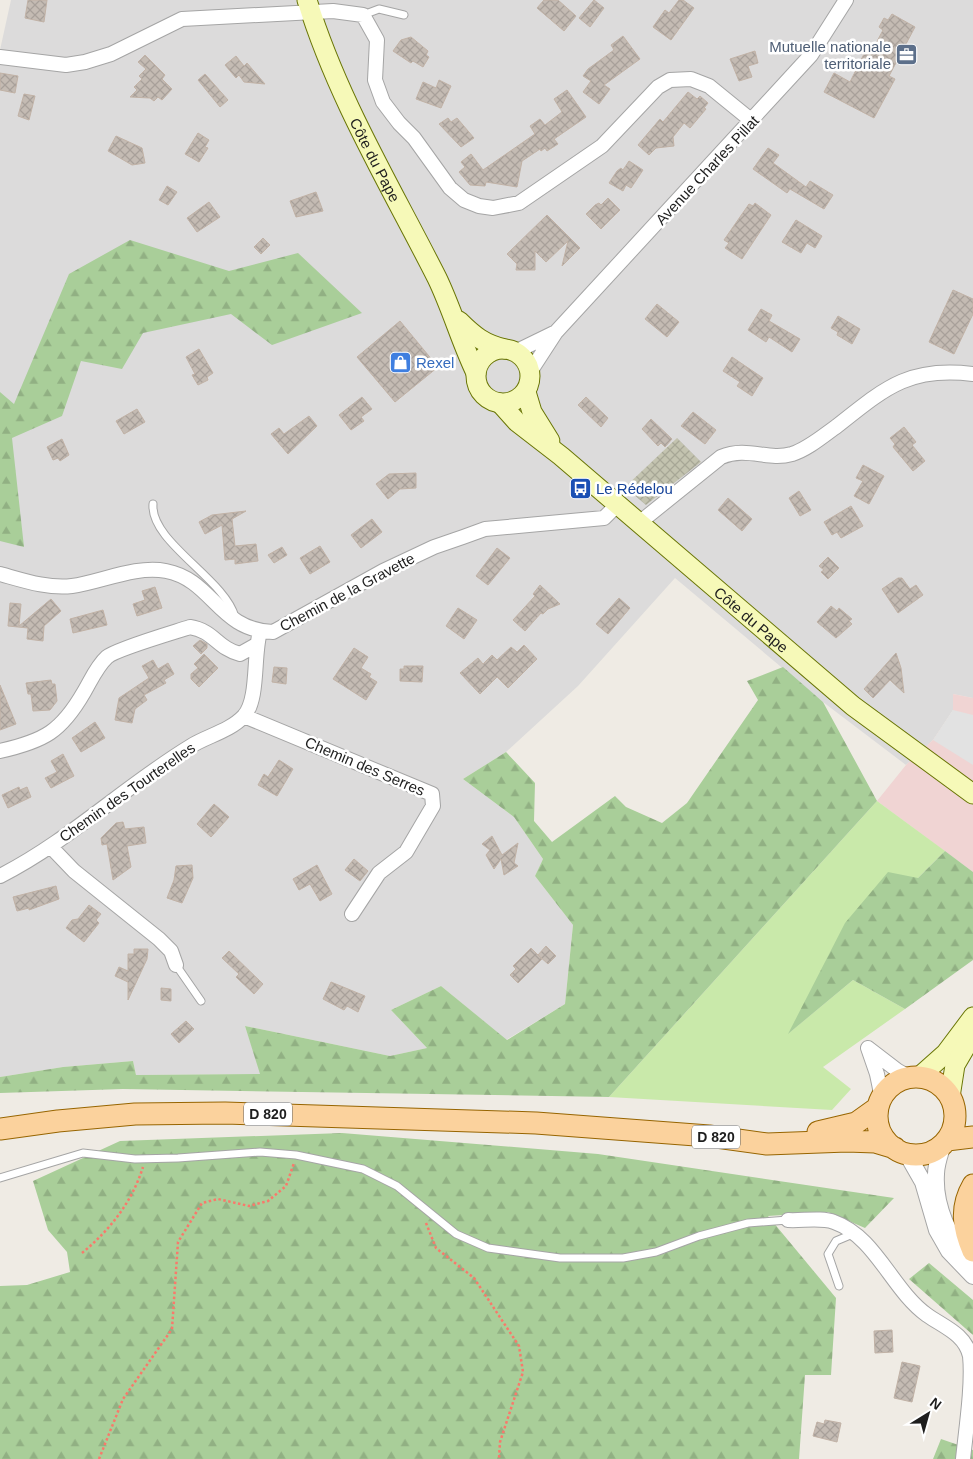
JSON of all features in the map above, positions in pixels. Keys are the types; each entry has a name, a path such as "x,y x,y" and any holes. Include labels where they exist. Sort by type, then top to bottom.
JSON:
{"main road":[{"name":"Côte du Pape","path":"309,7 339,84 411,232 437,279 476,373"},
{"name":"Côte du Pape","path":"452,315 477,339 487,345 510,350"},
{"path":"497,350 510,350 522,357 530,372 529,386 526,392 514,402 500,403 484,396 479,389 476,373 484,357 497,350"},
{"name":"Côte du Pape","path":"526,392 541,429 561,456"},
{"name":"Côte du Pape","path":"500,403 517,422 561,456 853,706 973,794"},
{"name":"Côte du Pape","path":"948,775 973,787"},
{"path":"973,1017 946,1053 914,1077 895,1084 880,1103 879,1128 885,1140 901,1151 920,1155 932,1152 945,1142 955,1122 959,1108 955,1065 973,1034"},
{"path":"914,1077 931,1080 942,1087 959,1108"},
{"name":"D 820","path":"0,1129 58,1121 144,1114 225,1113 536,1123 633,1122 682,1124 762,1134 806,1134 836,1129 856,1123 880,1103"},
{"name":"D 820","path":"536,1123 709,1136 767,1144 847,1141 874,1142 901,1151"},
{"path":"945,1142 973,1137"},
{"path":"973,1185 966,1201 964,1219 966,1234 973,1251"}],"street":[{"name":"Avenue Charles Pillat","path":"530,372 556,332 811,55 846,0"},
{"path":"0,57 66,65 111,54 182,19 332,6 363,15 377,40 375,80 383,102 399,123 414,138 450,188 464,200 479,206 493,208 519,203 602,146 658,87 670,80 691,79 709,86 752,121"},
{"name":"Avenue Charles Pillat","path":"510,350 556,332"},
{"path":"639,523 721,457 734,452 744,451 774,455 791,454 818,440 881,392 903,380 933,371 973,374"},
{"name":"Chemin de la Gravette","path":"0,574 33,583 70,586 146,570 165,571 182,576 198,586 228,617 258,638 383,571 441,544 485,529 604,518 617,505"},
{"path":"0,752 31,744 55,730 72,713 96,671 108,656 190,627 203,629 227,651 240,654 258,638"},
{"path":"244,716 250,706 253,694 258,638"},
{"name":"Chemin des Tourterelles","path":"0,876 51,847 191,745 228,727 244,716"},
{"name":"Chemin des Serres","path":"244,716 432,794 433,806 406,852 379,873 352,914"},
{"path":"51,847 74,871 160,939 170,951 176,965"},
{"path":"880,1103 877,1074 868,1048 898,1071 914,1077"},
{"path":"945,1142 936,1174 942,1217 953,1239 973,1261"},
{"path":"901,1151 923,1182 937,1230 949,1252 973,1276"},
{"path":"788,1220 833,1221 856,1233 910,1300 927,1315 958,1334 970,1355 971,1393 963,1459"}],"lane":[{"path":"363,15 379,9 404,15"},
{"path":"153,504 152,510 161,530 211,582 233,610 236,622"},
{"path":"176,965 201,1001"},
{"path":"0,1178 83,1153 145,1159 260,1152 296,1155 363,1169 397,1186 456,1234 488,1248 560,1258 623,1258 656,1252 699,1236 748,1223 788,1220"},
{"path":"839,1286 828,1254 836,1241 856,1233"}],"path":[{"path":"99,1459 123,1400 172,1329 178,1242 202,1203 218,1199 248,1206 268,1201 286,1186 296,1155"},
{"path":"82,1253 100,1238 120,1214 137,1186 145,1159"},
{"path":"418,1203 436,1248 474,1278 519,1346 523,1372 500,1442 499,1459"}],"shaded area":[{"path":"11,0 973,0 973,698 953,694 953,710 933,740 906,765 823,702 675,578 578,686 506,752 463,779 514,817 543,859 535,876 573,925 565,1004 506,1040 441,986 391,1010 427,1048 390,1056 245,1026 261,1074 136,1075 133,1061 63,1067 0,1077 0,50"},
{"path":"677,438 701,462 646,505 625,487"},
{"path":"953,694 973,698 973,872 877,801 906,765 933,740 953,711"},
{"path":"953,710 973,715 973,765 933,740"}],"green space":[{"path":"130,240 229,271 298,253 362,313 272,345 231,314 143,333 122,369 81,361 62,416 12,438 24,547 0,541 0,392 14,404 69,274"},
{"path":"783,667 823,702 877,801 609,1097 123,1089 0,1093 0,1077 63,1067 133,1061 136,1075 260,1074 245,1026 390,1056 427,1048 391,1010 441,986 507,1040 565,1004 573,925 535,876 543,859 514,817 463,779 506,752 535,783 534,821 552,842 615,796 626,807 662,823 687,803 758,700 747,681"},
{"path":"877,801 945,851 918,878 789,1033 853,980 905,1009 823,1067 851,1089 832,1110 609,1097"},
{"path":"945,851 973,872 973,960 905,1009 853,980 788,1034 845,923 888,872 918,878"},
{"path":"342,1133 598,1154 894,1198 865,1228 828,1212 768,1216 836,1298 831,1375 805,1375 799,1459 0,1459 0,1286 27,1285 70,1272 67,1252 48,1230 33,1181 120,1141"},
{"path":"929,1263 973,1300 973,1335 909,1279"},
{"path":"941,1439 973,1450 973,1459 933,1459"}],"building":[{"path":"28,0 47,0 44,22 25,18"},
{"path":"544,0 558,0 576,16 564,31 537,8"},
{"path":"594,0 604,8 590,27 579,18"},
{"path":"679,0 683,0 694,8 671,40 653,27 665,10 669,13"},
{"path":"892,14 915,27 889,76 895,79 874,118 824,92 834,73 850,82 868,46 873,49 883,30 879,27 884,18 888,20"},
{"path":"623,36 640,59 604,85 610,89 599,104 583,92 591,81 583,76 588,69 614,50 611,45"},
{"path":"411,37 428,51 426,55 429,57 423,67 413,61 411,63 393,51 401,40"},
{"path":"755,51 758,63 748,66 752,77 739,81 730,59"},
{"path":"145,55 165,75 162,79 172,89 162,100 158,97 154,101 150,98 130,97 137,90 134,87 142,79 139,76 146,69 138,62"},
{"path":"236,56 244,66 247,63 265,84 244,82 239,75 236,78 225,65"},
{"path":"0,73 18,76 15,93 0,90"},
{"path":"205,74 228,100 220,107 198,80"},
{"path":"439,80 451,86 441,108 416,99 423,82 436,88"},
{"path":"567,90 586,117 554,139 558,144 547,151 545,148 541,151 540,149 522,161 517,187 486,182 485,186 470,185 459,172 465,167 461,162 471,154 483,170 535,134 530,126 540,119 545,125 562,112 554,99"},
{"path":"688,92 697,99 700,96 708,103 704,108 706,109 690,128 684,123 673,137 674,146 656,148 649,155 638,145 660,119 663,122"},
{"path":"24,94 35,96 29,120 18,116"},
{"path":"448,118 451,122 457,118 474,138 461,147 439,124"},
{"path":"198,133 209,140 205,147 208,148 199,162 185,154"},
{"path":"116,136 142,148 145,163 132,165 108,151"},
{"path":"768,148 779,155 773,163 806,187 810,181 833,195 824,209 790,189 787,193 753,169"},
{"path":"629,161 643,170 631,188 626,185 623,191 609,183 617,171 621,168 623,170"},
{"path":"167,186 177,192 168,205 159,200"},
{"path":"316,192 323,211 296,217 290,201"},
{"path":"608,198 620,210 601,229 586,214 595,205 599,203 601,205"},
{"path":"209,202 220,217 197,232 187,218"},
{"path":"755,203 771,215 742,259 725,248 729,243 724,240 749,204 753,206"},
{"path":"547,215 580,248 562,266 568,241 546,262 535,251 535,270 516,270 517,264 507,254"},
{"path":"796,220 822,236 815,248 807,243 801,253 782,242"},
{"path":"263,238 270,245 261,254 254,247"},
{"path":"953,290 973,299 973,314 954,354 929,342"},
{"path":"657,304 679,322 667,337 645,319"},
{"path":"761,309 772,315 769,321 800,339 792,352 769,337 766,342 748,330"},
{"path":"838,316 860,329 852,344 837,335 838,332 831,328"},
{"path":"400,321 438,367 395,402 357,357"},
{"path":"199,349 213,373 207,377 208,380 198,385 192,375 195,374 186,357"},
{"path":"732,357 763,378 752,396 737,386 740,382 723,371"},
{"path":"362,397 372,409 361,417 364,421 351,430 339,415"},
{"path":"586,397 608,418 601,427 578,405"},
{"path":"137,409 145,422 124,434 116,421"},
{"path":"693,412 716,430 705,444 681,426"},
{"path":"309,416 317,426 288,454 271,434 279,428 284,434"},
{"path":"651,419 672,439 665,447 661,443 658,446 642,429"},
{"path":"904,427 916,442 912,445 925,461 913,471 893,447 895,444 890,438"},
{"path":"62,439 69,455 60,461 58,458 53,460 47,447"},
{"path":"863,465 884,476 869,504 854,496 863,481 856,478"},
{"path":"416,473 416,488 400,489 388,499 376,484 389,474"},
{"path":"799,491 811,510 800,516 789,498"},
{"path":"728,498 752,519 742,531 718,510"},
{"path":"851,506 863,526 841,538 837,532 832,535 824,522"},
{"path":"246,511 232,519 235,546 256,544 258,561 235,564 235,559 225,560 222,525 205,534 199,522 212,515"},
{"path":"372,519 382,532 361,548 351,535"},
{"path":"320,546 330,562 310,574 300,558"},
{"path":"282,547 287,555 274,563 268,555"},
{"path":"497,548 510,558 488,585 476,576"},
{"path":"828,557 839,568 828,579 821,572 824,570 819,566"},
{"path":"898,578 902,578 910,589 916,585 923,595 898,613 882,589"},
{"path":"540,585 560,604 548,609 543,614 541,613 525,631 513,620 535,596 533,594"},
{"path":"155,587 162,608 137,616 133,604 145,600 142,591"},
{"path":"619,598 630,608 608,634 596,624"},
{"path":"51,599 61,611 44,626 43,641 27,639 28,628 8,626 10,603 21,604 19,626"},
{"path":"831,606 837,611 839,608 852,619 849,621 852,624 836,638 817,622"},
{"path":"458,608 477,620 464,639 446,626"},
{"path":"103,610 107,625 73,633 70,619"},
{"path":"200,640 207,644 207,648 201,654 193,646"},
{"path":"524,645 537,659 508,688 497,677 480,694 460,673 478,658 483,664 492,655 497,660 511,647 517,652"},
{"path":"354,648 368,657 361,668 371,674 369,677 377,682 366,700 333,679"},
{"path":"896,653 901,668 904,693 890,680 873,698 864,689"},
{"path":"204,654 218,668 199,687 191,679 191,674 198,668 194,664"},
{"path":"153,660 158,669 168,663 174,674 164,680 166,683 144,695 147,700 135,709 132,723 115,720 119,698 149,678 142,666"},
{"path":"404,666 423,666 422,682 400,681 400,669 404,669"},
{"path":"274,667 287,668 286,684 272,682"},
{"path":"51,680 52,684 55,684 57,701 50,710 33,711 31,694 28,694 26,683"},
{"path":"0,685 16,724 0,730"},
{"path":"95,722 105,738 81,752 72,738"},
{"path":"63,754 74,776 51,788 45,778 57,772 51,761"},
{"path":"279,760 293,769 277,796 258,785 264,774 268,777"},
{"path":"19,787 20,790 27,787 31,797 8,808 2,795"},
{"path":"214,804 229,817 211,837 197,824"},
{"path":"123,822 125,829 144,827 146,843 127,846 131,867 113,880 107,844 102,845 101,838 116,823"},
{"path":"492,836 502,855 518,843 514,863 518,866 504,875 501,859 494,869 486,855 490,850 482,844"},
{"path":"354,859 368,871 360,881 345,870"},
{"path":"192,865 193,878 182,903 167,898 174,880 176,866"},
{"path":"317,865 332,894 320,901 310,884 299,890 293,879"},
{"path":"56,886 59,899 29,910 29,908 17,911 13,897"},
{"path":"89,905 101,914 96,920 99,923 84,942 66,928 72,920 78,919"},
{"path":"546,946 556,956 548,964 538,955"},
{"path":"531,948 542,959 518,983 510,975 516,969 513,966"},
{"path":"134,949 148,949 147,959 128,1000 128,982 115,976 119,967 128,971 128,954 134,954"},
{"path":"229,951 263,984 254,994 236,977 239,974 222,958"},
{"path":"331,982 365,996 358,1012 347,1006 344,1010 323,999"},
{"path":"161,988 171,989 171,1001 161,1000"},
{"path":"186,1021 194,1029 179,1043 171,1034"},
{"path":"892,1330 893,1352 875,1353 874,1331"},
{"path":"902,1362 920,1366 912,1402 894,1398"},
{"path":"825,1420 841,1423 837,1442 813,1436 817,1422 824,1424"}],"place":[{"name":"Mutuelle nationale territoriale","path":"907,55"},
{"name":"Rexel","path":"400,362"},
{"name":"Le Rédelou","path":"580,488"}]}
